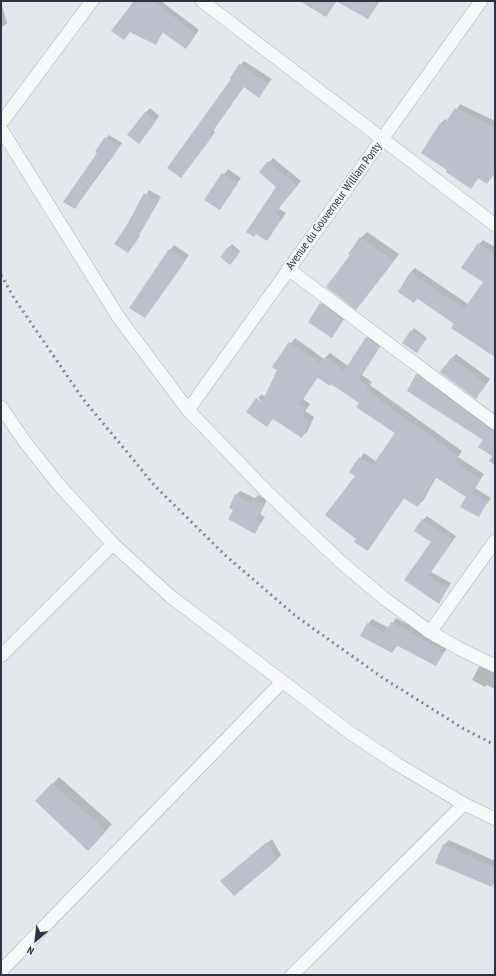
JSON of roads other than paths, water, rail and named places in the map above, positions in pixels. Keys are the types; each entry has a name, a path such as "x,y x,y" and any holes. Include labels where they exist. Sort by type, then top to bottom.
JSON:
{"street":[{"path":"1,123 92,1"},
{"path":"202,1 495,225"},
{"name":"Avenue du Gouverneur William Ponty","path":"188,410 481,1"},
{"path":"1,129 119,318 188,410 269,494 342,563 385,599 430,632 495,666"},
{"path":"288,269 495,423"},
{"path":"1,407 25,442 59,485 113,544 170,596 349,732 391,760 464,804 495,819"},
{"path":"430,632 495,541"},
{"path":"1,656 113,544"},
{"path":"1,971 282,682"},
{"path":"292,975 464,804"}],"railway":[{"path":"1,275 14,298 83,399 155,486 226,556 297,617 383,678 464,729 495,745"}]}
